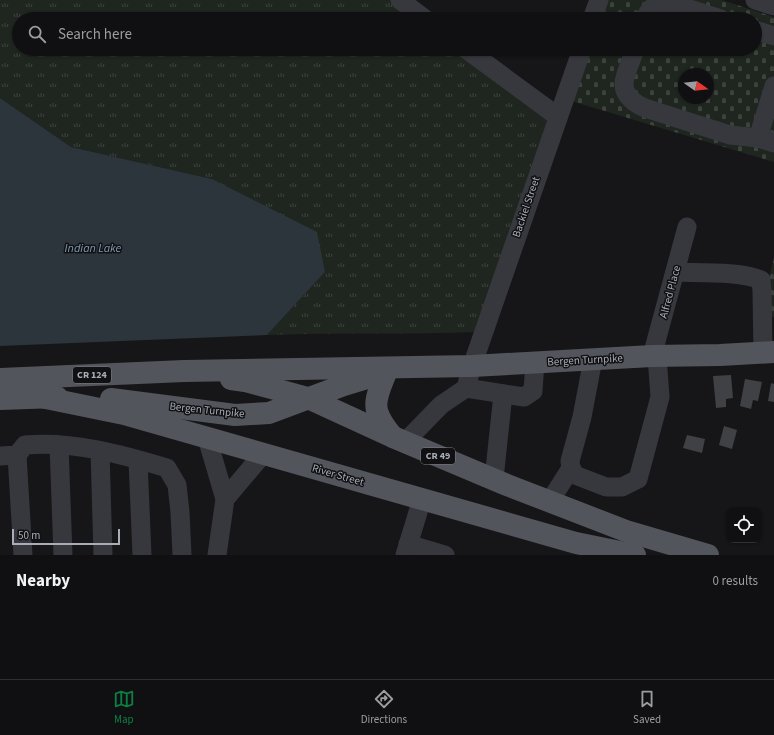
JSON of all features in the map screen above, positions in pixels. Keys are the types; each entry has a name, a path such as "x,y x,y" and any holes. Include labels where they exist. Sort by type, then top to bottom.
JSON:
{"main road":[{"name":"Bergen Turnpike","path":"0,379 184,371 472,366 654,356 768,352"},
{"name":"Bergen Turnpike","path":"0,399 41,397 114,399 235,415 269,413 344,385 407,367"},
{"name":"CR 49","path":"184,371 246,381 308,398 399,440 494,479 626,531 699,553"},
{"path":"386,373 378,390 376,407 382,424 399,440"},
{"name":"River Street","path":"41,397 124,414 576,543 635,555"}],"street":[{"path":"400,0 416,12"},
{"path":"595,12 599,0"},
{"path":"755,0 774,6"},
{"path":"647,12 651,8 665,2 699,12"},
{"path":"762,32 774,36"},
{"path":"476,56 557,116"},
{"name":"Backiel Street","path":"466,388 472,366 557,116 579,56"},
{"path":"633,56 624,83 625,89 631,100 645,108 730,135 766,141 774,86"},
{"name":"Alfred Place","path":"571,468 575,475 606,487 622,487 638,478 660,396 654,356 687,227"},
{"path":"675,272 734,275 753,277 761,280 768,352"},
{"path":"550,501 571,468 570,461 582,416 593,359"},
{"path":"399,440 441,405 466,388 524,397 533,390 535,362"},
{"path":"494,479 503,394"},
{"path":"207,438 225,499 216,555"},
{"path":"23,555 8,455 25,445 43,444 84,447 167,468 177,485 182,555"},
{"path":"59,445 63,555"},
{"path":"100,451 103,555"},
{"path":"225,499 263,454"},
{"path":"138,460 142,555"},
{"path":"422,499 406,550 445,555"}],"green space":[{"path":"0,0 397,0 414,12 12,12 12,56 475,56 552,112 476,332 267,335 325,272 212,179 71,147 0,98"},
{"path":"590,0 722,0 759,12 586,12"},
{"path":"762,13 774,17 774,162 558,97 571,56 762,56"},
{"path":"774,258 774,317 759,318"}],"water":[{"name":"Indian Lake","path":"0,98 71,147 212,179 317,232 325,272 267,335 0,346"}],"building":[{"path":"731,375 733,398 726,399 726,407 716,408 713,376"},
{"path":"745,379 762,382 758,401 753,400 751,409 740,406"},
{"path":"771,383 774,384 774,402 768,401"},
{"path":"724,426 737,430 732,449 719,445"},
{"path":"687,435 705,439 702,453 683,448"}]}
